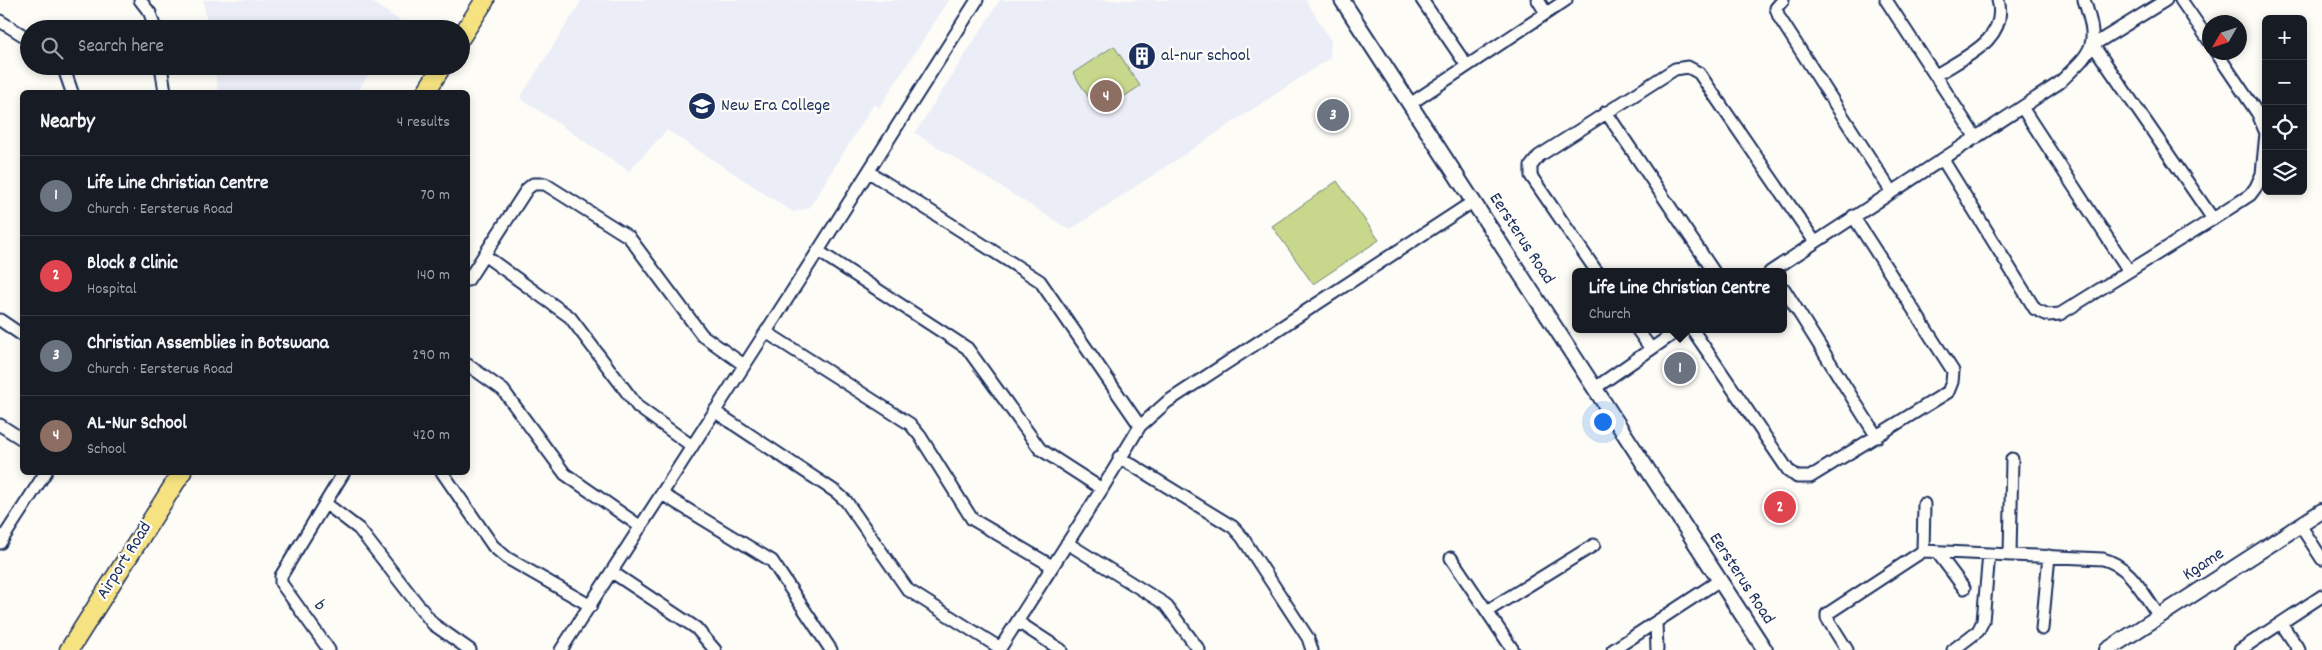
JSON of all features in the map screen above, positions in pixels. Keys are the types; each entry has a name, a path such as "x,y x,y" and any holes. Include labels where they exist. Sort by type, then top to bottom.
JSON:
{"main road":[{"path":"470,23 485,0"},
{"path":"427,90 436,75"},
{"name":"Airport Road","path":"69,650 180,475"}],"street":[{"path":"140,0 150,13 152,20"},
{"path":"561,650 818,252 977,0"},
{"name":"Eersterus Road","path":"1342,0 1474,200 1765,650"},
{"path":"1422,0 1467,66"},
{"path":"1538,0 1546,13"},
{"path":"1410,104 1566,0"},
{"path":"1783,0 1776,8 1779,17 1891,191"},
{"path":"1886,0 1976,138"},
{"path":"1936,75 1990,39 1999,25 2000,8 1998,0"},
{"path":"2084,0 2092,24 2093,45 2213,219"},
{"path":"1776,268 1891,191 1943,160 2059,84 2079,65 2093,45 2166,0"},
{"path":"2181,0 2202,30"},
{"path":"0,21 20,33"},
{"path":"1943,160 2035,309 2048,315 2060,314 2213,219 2250,194 2256,187 2262,174 2266,150 2266,133 2258,114 2221,60"},
{"path":"1595,268 1532,176 1531,166 1539,156 1606,112 1675,69 1688,67 1699,73 1815,242"},
{"path":"66,75 71,90"},
{"path":"162,75 165,90"},
{"path":"2022,109 2129,271"},
{"path":"1606,112 1711,268"},
{"path":"869,172 1040,281 1140,426"},
{"path":"470,277 527,188 533,184 544,184 630,237 702,335 744,364"},
{"path":"714,411 836,492 846,501 908,590 999,649 1018,622 1140,426 1167,402 1474,200"},
{"path":"1695,333 1788,470 1797,477 1810,477 1948,392 1952,382 1953,371 1853,216"},
{"path":"818,252 967,348 1040,449 1102,489"},
{"path":"484,255 570,317 638,407 692,446"},
{"path":"1787,295 1877,437"},
{"path":"0,320 20,334"},
{"path":"766,332 910,424 920,436 972,519 1052,566"},
{"path":"1640,333 1651,349"},
{"path":"1595,388 1674,333"},
{"path":"470,366 503,390 565,474 641,527"},
{"path":"0,425 20,438"},
{"path":"1119,458 1233,528 1242,537 1308,638 1312,650"},
{"path":"2010,555 2012,459"},
{"path":"0,543 44,475"},
{"path":"342,475 325,503 359,529 433,624 470,650"},
{"path":"444,475 493,546 507,558 591,606"},
{"path":"662,494 772,561 830,650"},
{"name":"b","path":"325,503 283,569 281,583 329,650"},
{"path":"1923,551 1924,504"},
{"name":"Kgame","path":"2107,650 2322,511"},
{"path":"2300,525 2322,559"},
{"path":"1067,543 1159,600 1172,612 1200,650"},
{"path":"1487,611 1594,545"},
{"path":"1847,650 1827,618 1827,614 1923,551 2103,559 2116,563 2127,571 2159,616"},
{"path":"1937,552 1964,588"},
{"path":"1953,650 1978,631 1983,621 1989,554"},
{"path":"2042,629 2049,556"},
{"path":"1451,558 1513,650"},
{"path":"612,572 696,628 715,650"},
{"path":"1612,650 1720,580"},
{"path":"2240,650 2322,596"},
{"path":"1018,622 1061,650"},
{"path":"1656,622 1657,650"},
{"path":"2281,622 2299,650"}],"shaded area":[{"path":"203,0 369,0 399,20 206,20"},
{"name":"New Era College","path":"582,0 949,0 879,108 874,104 809,208 793,212 667,130 629,171 520,98"},
{"name":"al-nur school","path":"1000,0 1306,0 1331,41 1330,58 1070,230 915,133"},
{"path":"215,75 368,75 358,90 218,90"}],"green space":[{"path":"1114,46 1140,86 1099,113 1073,73"},
{"path":"1337,181 1379,240 1313,284 1272,226"}],"place":[{"name":"al-nur school","path":"1142,56"},
{"name":"AL-Nur School","path":"1106,96"},
{"name":"New Era College","path":"702,106"},
{"name":"Christian Assemblies in Botswana","path":"1333,115"},
{"name":"Life Line Christian Centre","path":"1680,368"},
{"name":"Block 8 Clinic","path":"1780,507"}]}
